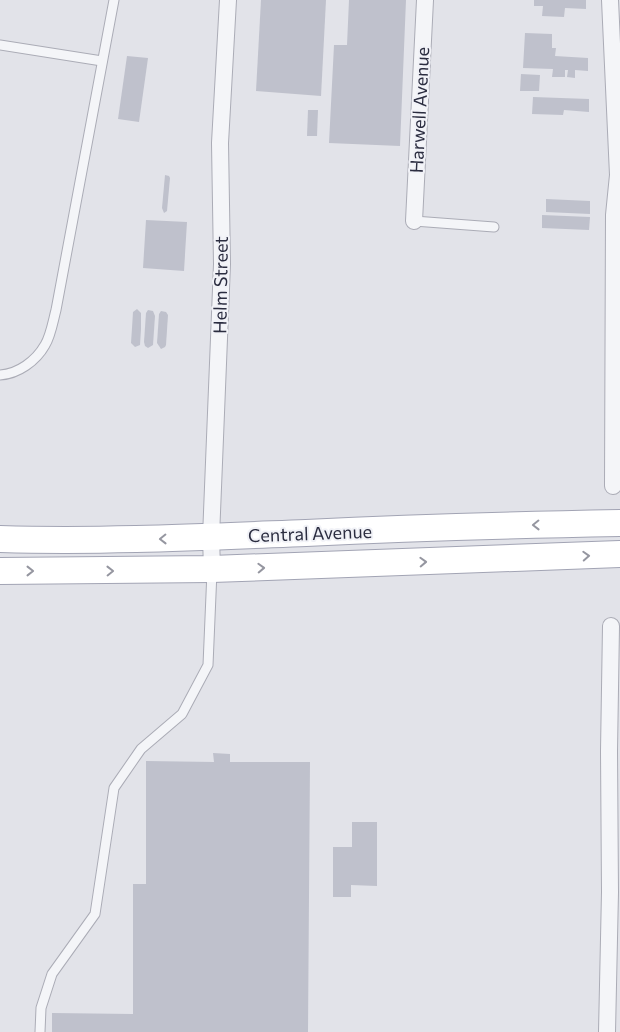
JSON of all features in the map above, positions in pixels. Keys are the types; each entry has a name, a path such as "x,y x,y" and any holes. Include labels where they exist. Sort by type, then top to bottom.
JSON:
{"main road":[{"name":"Central Avenue","path":"0,539 211,538 497,525 620,523"},
{"name":"Central Avenue","path":"0,571 212,569 620,554"}],"street":[{"name":"Helm Street","path":"212,569 211,538 222,264 220,143 228,0"},
{"name":"Harwell Avenue","path":"414,221 425,0"},
{"path":"610,0 618,175 614,215 617,352 613,486"},
{"path":"607,1032 615,901 615,688 611,626"}],"lane":[{"path":"0,375 7,374 29,364 46,344 56,310 114,0"},
{"path":"0,45 102,60"},
{"path":"414,221 494,227"},
{"path":"40,1032 41,1008 52,974 95,914 114,788 141,749 182,714 208,665 212,569"}],"building":[{"path":"261,0 326,0 321,96 256,91"},
{"path":"349,0 406,0 400,146 329,143 334,45 347,45"},
{"path":"534,0 586,0 586,9 565,8 564,17 542,16 543,6 534,6"},
{"path":"525,33 552,34 552,48 556,48 555,56 588,58 588,71 575,70 575,78 567,77 568,70 565,70 565,77 552,77 553,69 523,68"},
{"path":"127,56 148,58 139,122 118,119"},
{"path":"521,74 540,75 539,91 520,91"},
{"path":"533,97 589,99 589,112 564,110 563,115 532,114"},
{"path":"308,110 318,110 317,136 307,136"},
{"path":"165,175 170,178 167,211 164,213 162,208"},
{"path":"546,199 590,201 590,214 546,212"},
{"path":"542,215 590,217 589,230 542,228"},
{"path":"146,220 187,222 184,271 143,268"},
{"path":"137,309 141,313 141,329 140,345 135,347 131,343 133,312"},
{"path":"148,310 153,311 155,316 153,345 148,348 144,342 146,313"},
{"path":"161,311 166,312 168,315 166,345 161,349 157,343 159,314"},
{"path":"213,753 230,754 230,762 310,762 308,1032 52,1032 52,1013 133,1014 133,884 146,884 146,761 214,762"},
{"path":"352,822 377,822 377,886 351,885 351,897 333,897 333,847 352,847"}]}
